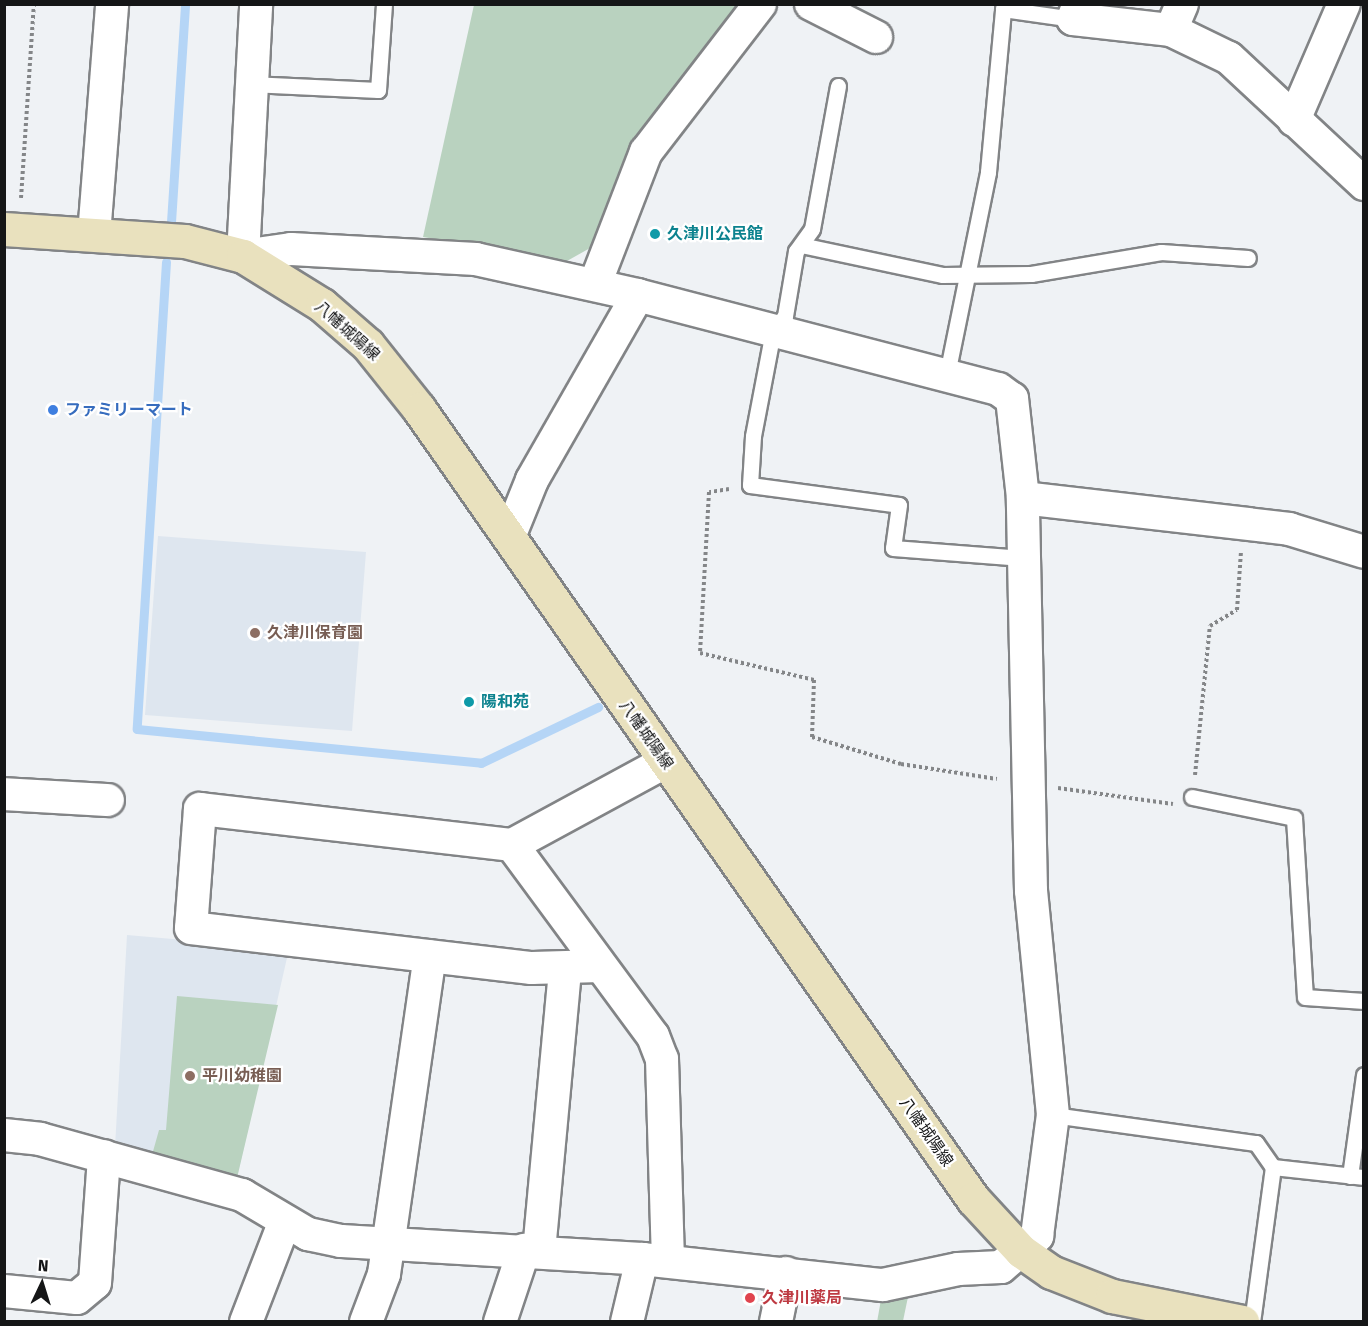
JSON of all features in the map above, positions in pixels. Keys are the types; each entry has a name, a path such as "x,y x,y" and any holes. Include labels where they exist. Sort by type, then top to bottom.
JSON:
{"main road":[{"name":"八幡城陽線","path":"12,230 186,241 243,256 322,305 368,345 509,537 973,1199 1020,1251 1051,1272 1112,1296 1242,1322"}],"street":[{"path":"94,234 112,4"},
{"path":"4,1136 104,1156 242,1195 308,1234 388,1244 655,1260 883,1285 958,1269 1001,1267 1038,1236 1053,1115 1031,891 1027,784 1023,498 1012,399 998,389 946,379 596,284 476,259 291,249 243,256 249,84 256,4"},
{"path":"596,284 646,152 760,4"},
{"path":"811,4 876,37"},
{"path":"1294,120 1344,4"},
{"path":"1076,12 1177,17 1229,58 1364,184"},
{"path":"509,537 532,480 638,295"},
{"path":"1023,498 1289,529 1364,552"},
{"path":"600,966 565,971 191,928 200,809 512,845 665,762"},
{"path":"4,794 108,801"},
{"path":"512,845 653,1036 662,1059 655,1260 627,1322"},
{"path":"366,1322 384,1274 430,956"},
{"path":"500,1322 532,1251 565,971"},
{"path":"4,1291 77,1299 95,1283 104,1156"},
{"path":"246,1322 285,1221"},
{"path":"776,1322 786,1273"}],"lane":[{"path":"249,84 378,90 384,4"},
{"path":"946,379 988,172 1003,9 1076,12"},
{"path":"838,86 812,229 801,245 785,316 773,331 753,436 750,485 899,505 892,548 1023,558"},
{"path":"801,245 942,275 1031,274 1161,252 1248,258"},
{"path":"1192,797 1294,818 1305,997 1364,1001"},
{"path":"1272,1167 1357,1176 1364,1075"},
{"path":"1053,1115 1256,1143 1272,1167 1252,1322"}],"path":[{"path":"12,230 34,4"},
{"path":"750,485 709,492 700,653 814,680 812,737 901,764 1175,805 1192,797 1210,626 1237,610 1243,523"}],"shaded area":[{"name":"久津川保育園","path":"158,536 366,552 352,731 145,715"},
{"name":"平川幼稚園","path":"127,935 289,949 237,1178 115,1147"}],"green space":[{"path":"474,5 737,5 599,243 567,261 423,237"},
{"path":"177,996 278,1005 237,1178 152,1155 159,1130 166,1130"},
{"path":"909,1292 903,1321 877,1322 882,1294"}],"waterway":[{"path":"171,222 185,4"},
{"path":"166,262 137,729 481,763 598,707"}],"place":[{"name":"久津川公民館","path":"655,234"},
{"name":"ファミリーマート","path":"53,410"},
{"name":"久津川保育園","path":"255,633"},
{"name":"陽和苑","path":"469,702"},
{"name":"平川幼稚園","path":"190,1076"},
{"name":"久津川薬局","path":"750,1298"}]}
